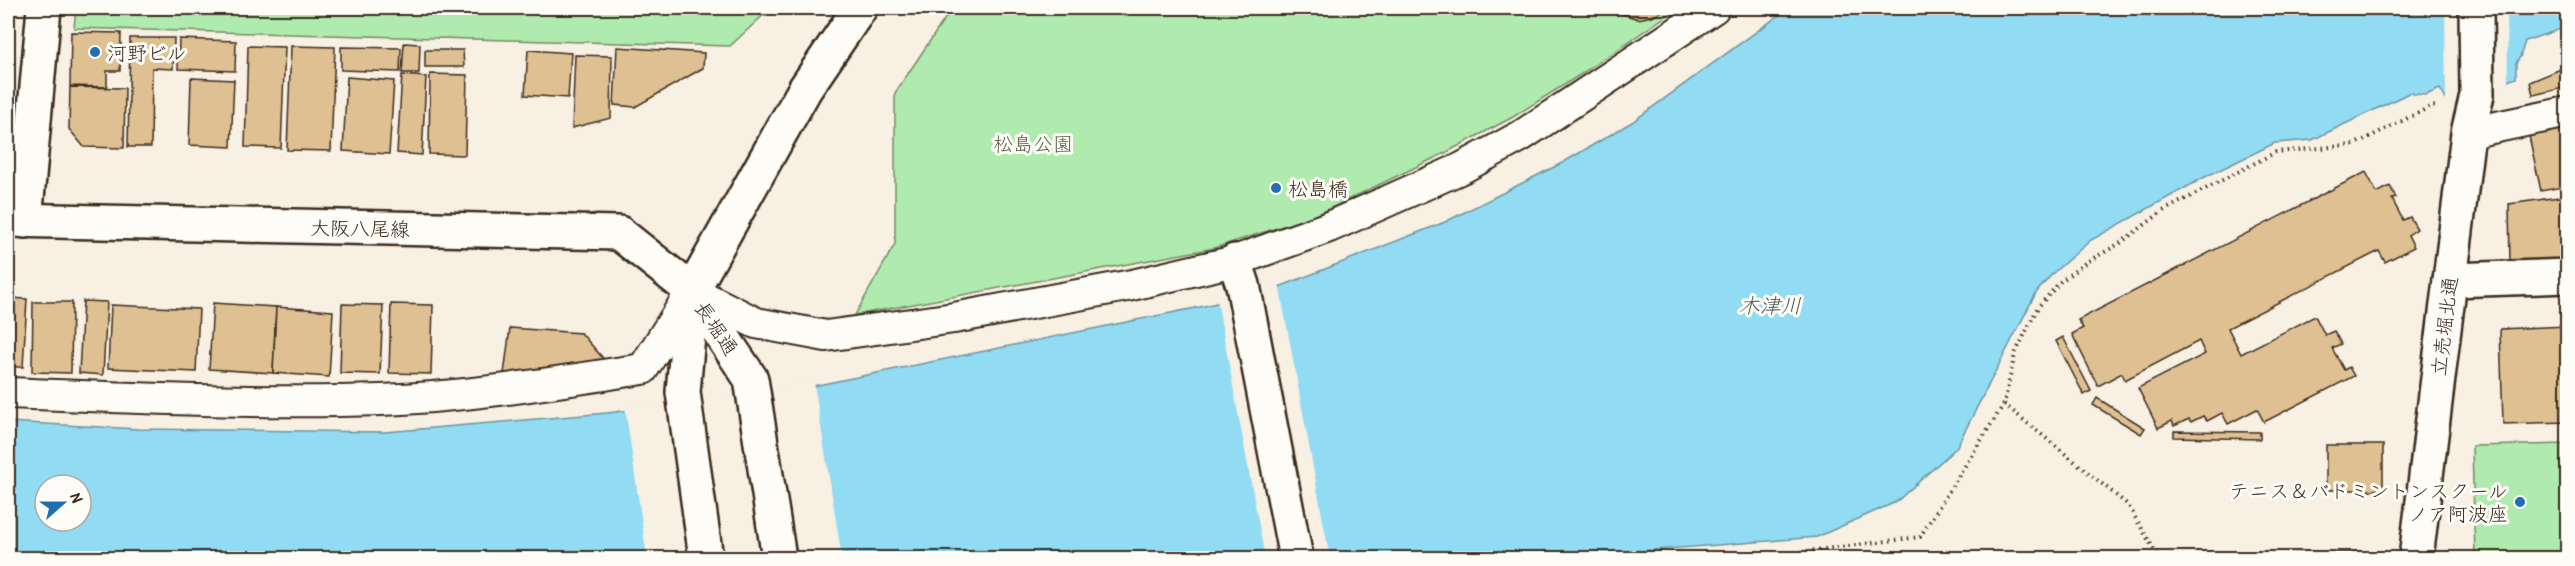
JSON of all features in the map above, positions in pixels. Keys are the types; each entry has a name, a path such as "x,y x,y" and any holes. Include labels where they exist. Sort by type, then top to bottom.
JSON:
{"street":[{"path":"16,221 44,8"},
{"path":"8,393 174,399 381,400 528,387 643,369 692,291 805,89 860,8"},
{"path":"692,291 756,324 826,336 954,318 1121,287 1239,273 1329,227 1462,168 1521,136 1714,8"},
{"name":"立売堀北通","path":"2416,558 2450,280 2476,8"},
{"path":"2465,113 2568,112"},
{"name":"大阪八尾線","path":"16,221 619,233 692,291"},
{"path":"1239,273 1296,558"},
{"path":"2450,280 2568,276"},
{"name":"長堀通","path":"692,291 751,379 778,558"},
{"name":"長堀通","path":"692,291 683,392 706,558"}],"path":[{"path":"1753,558 1920,537 2004,404 2015,354 2038,307 2060,282 2085,263 2119,244 2163,211 2276,152 2353,145 2432,106 2465,113"},
{"path":"2004,404 2128,505 2159,558"}],"green space":[{"path":"76,8 771,8 730,46 74,28"},
{"name":"松島公園","path":"952,8 1678,8 1513,117 1447,152 1314,216 1214,248 855,315 895,244 895,93"},
{"name":"テニス＆バドミントンスクール ノア阿波座","path":"2567,444 2567,558 2475,558 2472,446"}],"water":[{"name":"木津川","path":"1789,8 2567,8 2567,27 2525,41 2516,63 2516,78 2448,103 2440,89 2426,95 2411,92 2312,140 2275,143 2205,177 2091,240 2053,273 2036,293 1956,448 1896,502 1817,537 1554,558 8,558 8,422 139,429 385,432 607,413 813,386 1200,307 1274,289 1445,222 1564,162 1632,122"}],"pier":[{"path":"2445,8 2507,8 2508,84 2446,105"},
{"path":"1279,284 1330,558 1265,558 1217,300"},
{"path":"814,383 842,558 647,558 625,407"}],"building":[{"path":"1614,8 1665,8 1657,15 1638,19 1620,13"},
{"name":"河野ビル","path":"71,32 121,33 120,71 107,71 107,87 70,86"},
{"path":"130,38 174,38 173,69 152,68 151,147 128,147"},
{"path":"179,39 236,41 235,71 178,69"},
{"path":"404,43 420,44 419,73 402,73"},
{"path":"248,46 285,47 281,148 245,147"},
{"path":"291,46 335,47 331,151 287,150"},
{"path":"341,47 401,48 400,72 341,70"},
{"path":"617,47 704,53 703,68 635,107 614,105"},
{"path":"425,50 463,50 464,67 425,67"},
{"path":"528,50 571,53 568,98 525,95"},
{"path":"575,55 612,56 611,118 572,128"},
{"path":"2568,66 2568,87 2533,95 2530,82"},
{"path":"430,74 467,75 465,155 429,154"},
{"path":"402,75 426,77 422,155 397,153"},
{"path":"347,77 394,81 389,154 343,151"},
{"path":"191,78 234,80 231,147 189,145"},
{"path":"70,87 125,88 124,148 84,147 69,129"},
{"path":"2568,127 2568,186 2541,191 2529,136"},
{"path":"2366,172 2377,193 2390,186 2396,198 2392,199 2403,220 2410,217 2417,229 2408,235 2414,247 2385,262 2379,251 2228,328 2241,354 2315,316 2325,335 2334,331 2341,344 2332,348 2344,370 2349,367 2354,376 2264,422 2257,409 2228,424 2222,413 2207,421 2203,416 2174,426 2172,421 2158,428 2138,388 2205,354 2199,341 2125,380 2122,373 2098,386 2072,334 2083,328 2078,320"},
{"path":"2566,196 2568,263 2510,264 2509,204"},
{"path":"8,298 27,299 23,367 8,367"},
{"path":"83,301 107,302 103,375 79,373"},
{"path":"33,302 72,302 71,373 32,372"},
{"path":"213,303 276,307 273,373 209,369"},
{"path":"342,304 383,305 380,374 340,373"},
{"path":"391,304 433,305 431,374 389,373"},
{"path":"111,305 199,309 196,372 108,368"},
{"path":"276,307 333,311 329,377 273,373"},
{"path":"2568,326 2568,422 2503,424 2500,329"},
{"path":"510,328 581,333 608,364 504,374"},
{"path":"2063,337 2091,391 2084,395 2056,341"},
{"path":"2097,398 2145,428 2141,434 2093,405"},
{"path":"2174,431 2260,432 2260,439 2174,437"},
{"path":"2326,445 2383,445 2383,490 2326,490"},
{"path":"2372,552 2372,558 2294,558 2294,554"}],"place":[{"name":"河野ビル","path":"95,52"},
{"name":"松島橋","path":"1276,188"},
{"name":"テニス＆バドミントンスクール ノア阿波座","path":"2520,502"}]}
